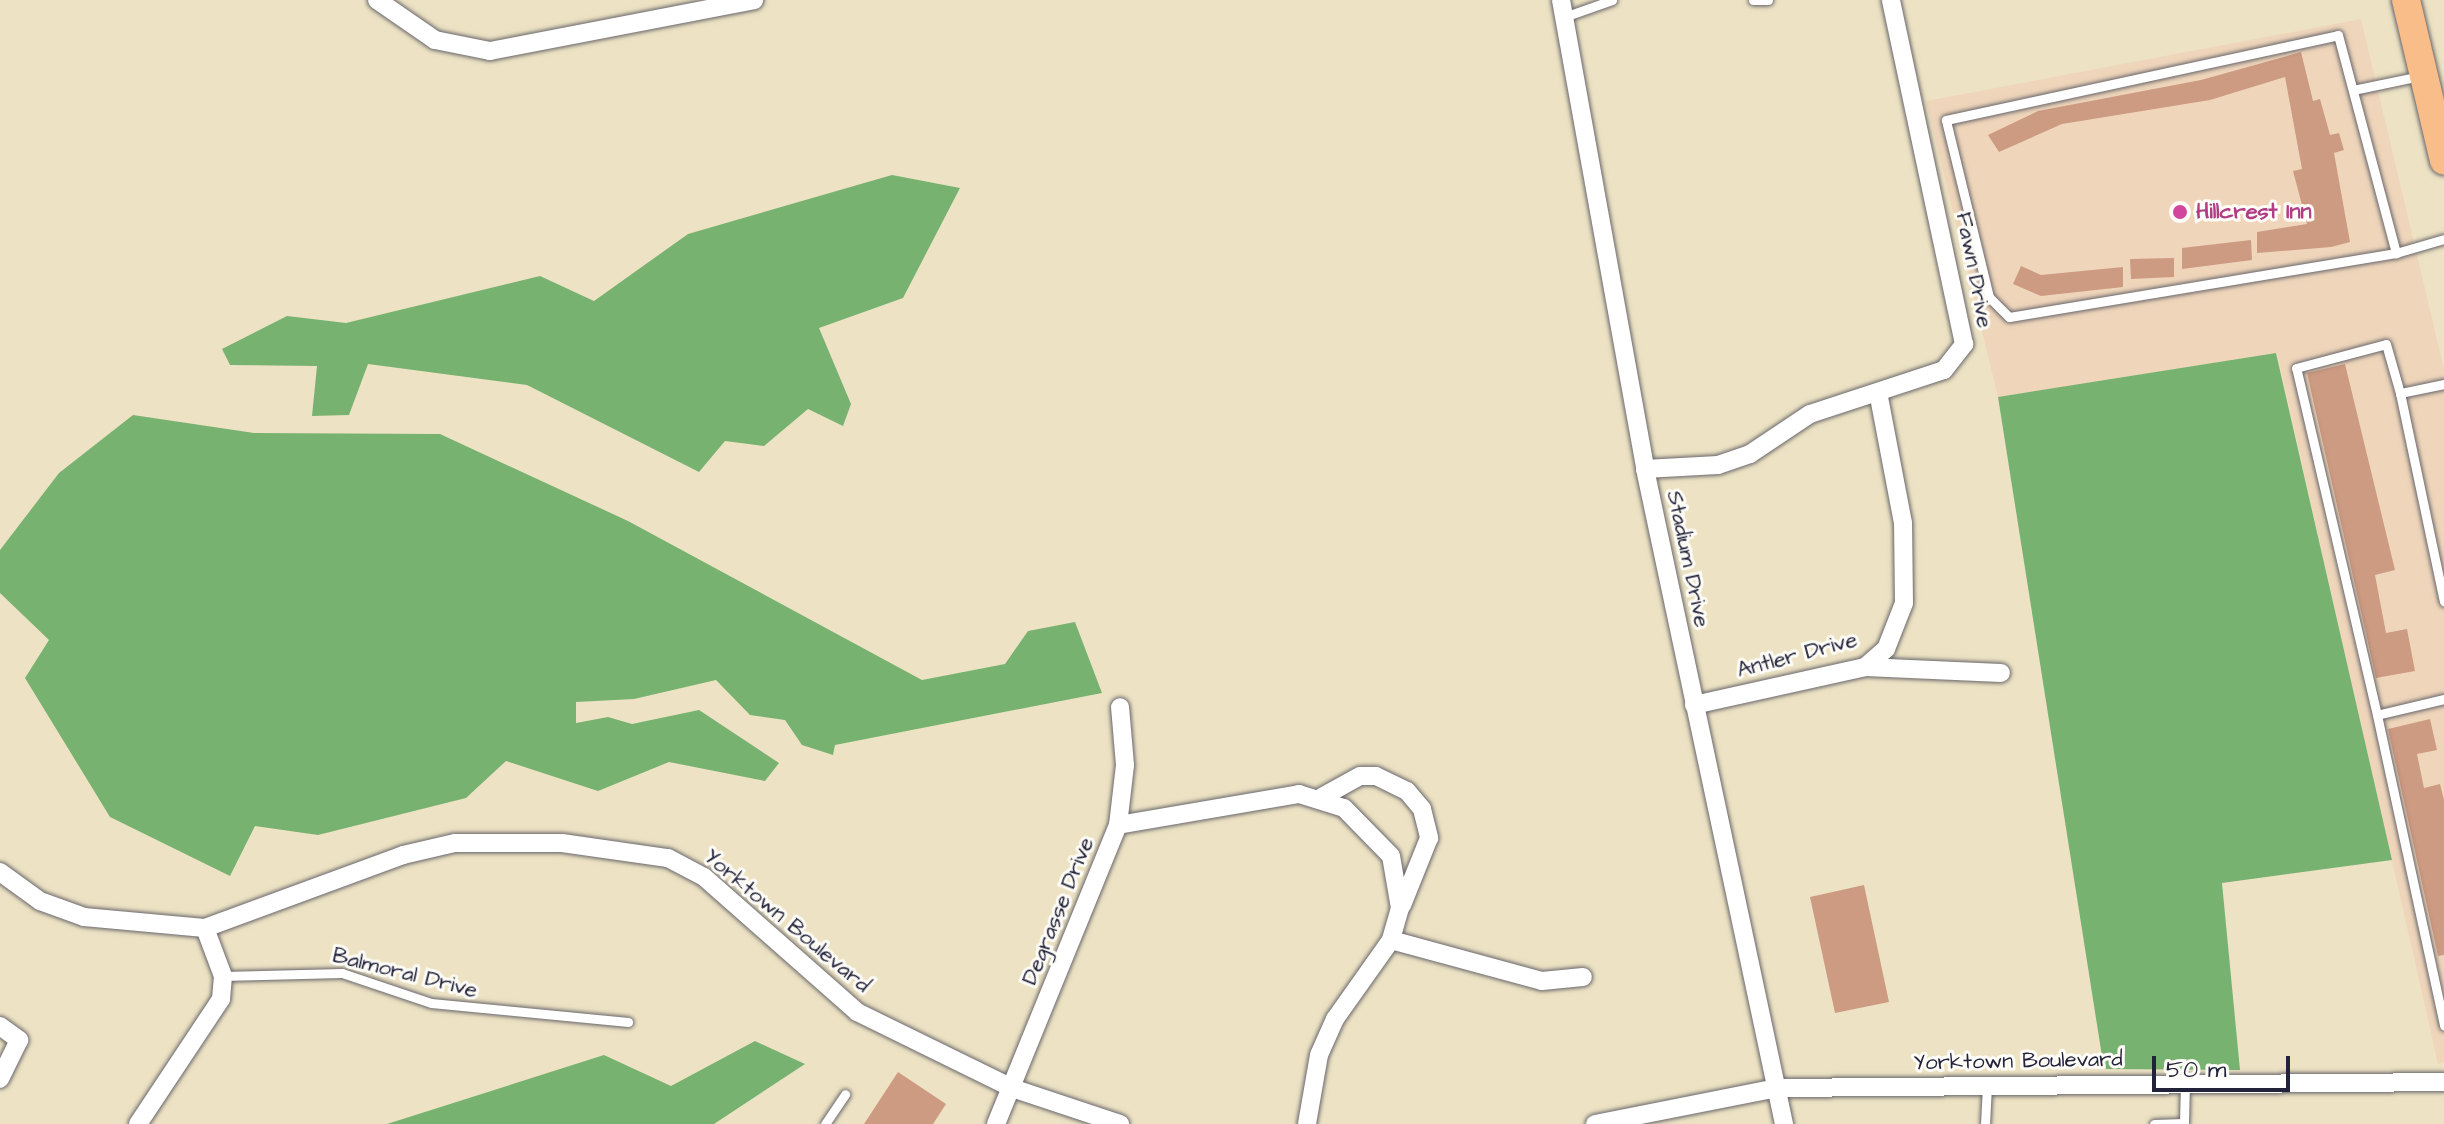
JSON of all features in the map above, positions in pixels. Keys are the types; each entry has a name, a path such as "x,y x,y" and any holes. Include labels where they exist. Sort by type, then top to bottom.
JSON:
{"main road":[{"path":"2406,0 2432,83 2444,161"}],"street":[{"path":"377,0 435,40 490,51 754,0"},
{"name":"Fawn Drive","path":"1645,469 1718,465 1810,414 1944,370 1964,344 1891,0"},
{"name":"Stadium Drive","path":"1562,9 1645,469 1784,1124"},
{"name":"Antler Drive","path":"1694,705 1865,667 1886,649 1904,603 1903,523 1878,392"},
{"path":"1865,667 2001,673"},
{"name":"Degrasse Drive","path":"996,1124 1118,825 1125,765 1120,707"},
{"path":"1307,1124 1319,1055 1335,1019 1391,940 1400,908 1429,838 1422,809 1407,791 1376,776 1360,776 1322,797"},
{"path":"1118,825 1275,795 1322,797 1372,830 1391,856 1400,908"},
{"name":"Yorktown Boulevard","path":"0,872 40,901 84,917 205,928 403,855 455,843 562,843 668,858 732,901 839,1000 1012,1088 1120,1124"},
{"path":"138,1124 208,1025 223,976 205,928"},
{"path":"1391,940 1542,981 1583,977"},
{"path":"0,1026 19,1040 0,1079"},
{"name":"Yorktown Boulevard","path":"1595,1124 1776,1088 2444,1082"}],"lane":[{"path":"1562,9 1612,0"},
{"path":"1753,0 1768,0"},
{"path":"2396,253 2338,35 1946,120 1989,297 2009,317 2396,253 2444,239"},
{"path":"2353,90 2432,83"},
{"path":"2444,601 2400,393 2386,344 2296,368 2377,715 2444,1026"},
{"path":"2400,393 2444,384"},
{"path":"2377,715 2444,699"},
{"name":"Balmoral Drive","path":"223,976 342,973 431,1003 628,1022"},
{"path":"2154,1124 2184,1123 2185,1083"},
{"path":"1985,1124 1987,1085"},
{"path":"825,1124 845,1094"}],"shaded area":[{"name":"Hillcrest Inn","path":"2361,19 2444,369 2444,1062 2438,1064 2277,353 1998,397 1926,101"}],"green space":[{"path":"892,175 960,188 903,298 819,328 851,404 843,426 808,409 764,446 725,441 699,472 527,385 368,364 349,415 312,416 317,366 230,365 222,349 287,316 346,323 540,276 594,301 688,234"},
{"path":"2276,353 2392,860 2222,883 2240,1070 2104,1069 1998,397"},
{"path":"133,415 254,433 440,434 628,521 922,680 1005,664 1028,631 1075,622 1102,693 835,745 833,755 802,745 785,720 750,715 716,680 634,699 576,702 576,723 608,717 632,724 699,710 779,763 765,781 669,762 598,791 506,761 466,798 318,835 255,826 230,876 110,817 25,678 49,640 0,593 0,550 59,473"},
{"path":"755,1041 805,1064 714,1124 387,1124 604,1055 671,1086"}],"building":[{"path":"2301,52 2313,101 2320,99 2330,135 2339,133 2344,150 2334,153 2350,242 2331,247 2257,253 2257,232 2307,224 2293,171 2302,169 2285,77 2210,100 2062,124 1999,152 1988,135 2038,111 2201,80"},
{"path":"2251,240 2252,260 2182,269 2182,248"},
{"path":"2174,258 2174,277 2131,279 2130,259"},
{"path":"2021,266 2041,275 2123,267 2123,287 2041,296 2013,284"},
{"path":"2345,364 2395,570 2375,575 2386,633 2407,629 2415,671 2376,678 2307,373"},
{"path":"2430,719 2437,750 2417,754 2424,788 2440,784 2444,800 2444,955 2438,956 2388,729"},
{"path":"1864,885 1889,1002 1835,1013 1810,897"},
{"path":"898,1072 946,1104 933,1124 864,1124"}],"place":[{"name":"Hillcrest Inn","path":"2180,212"}]}
